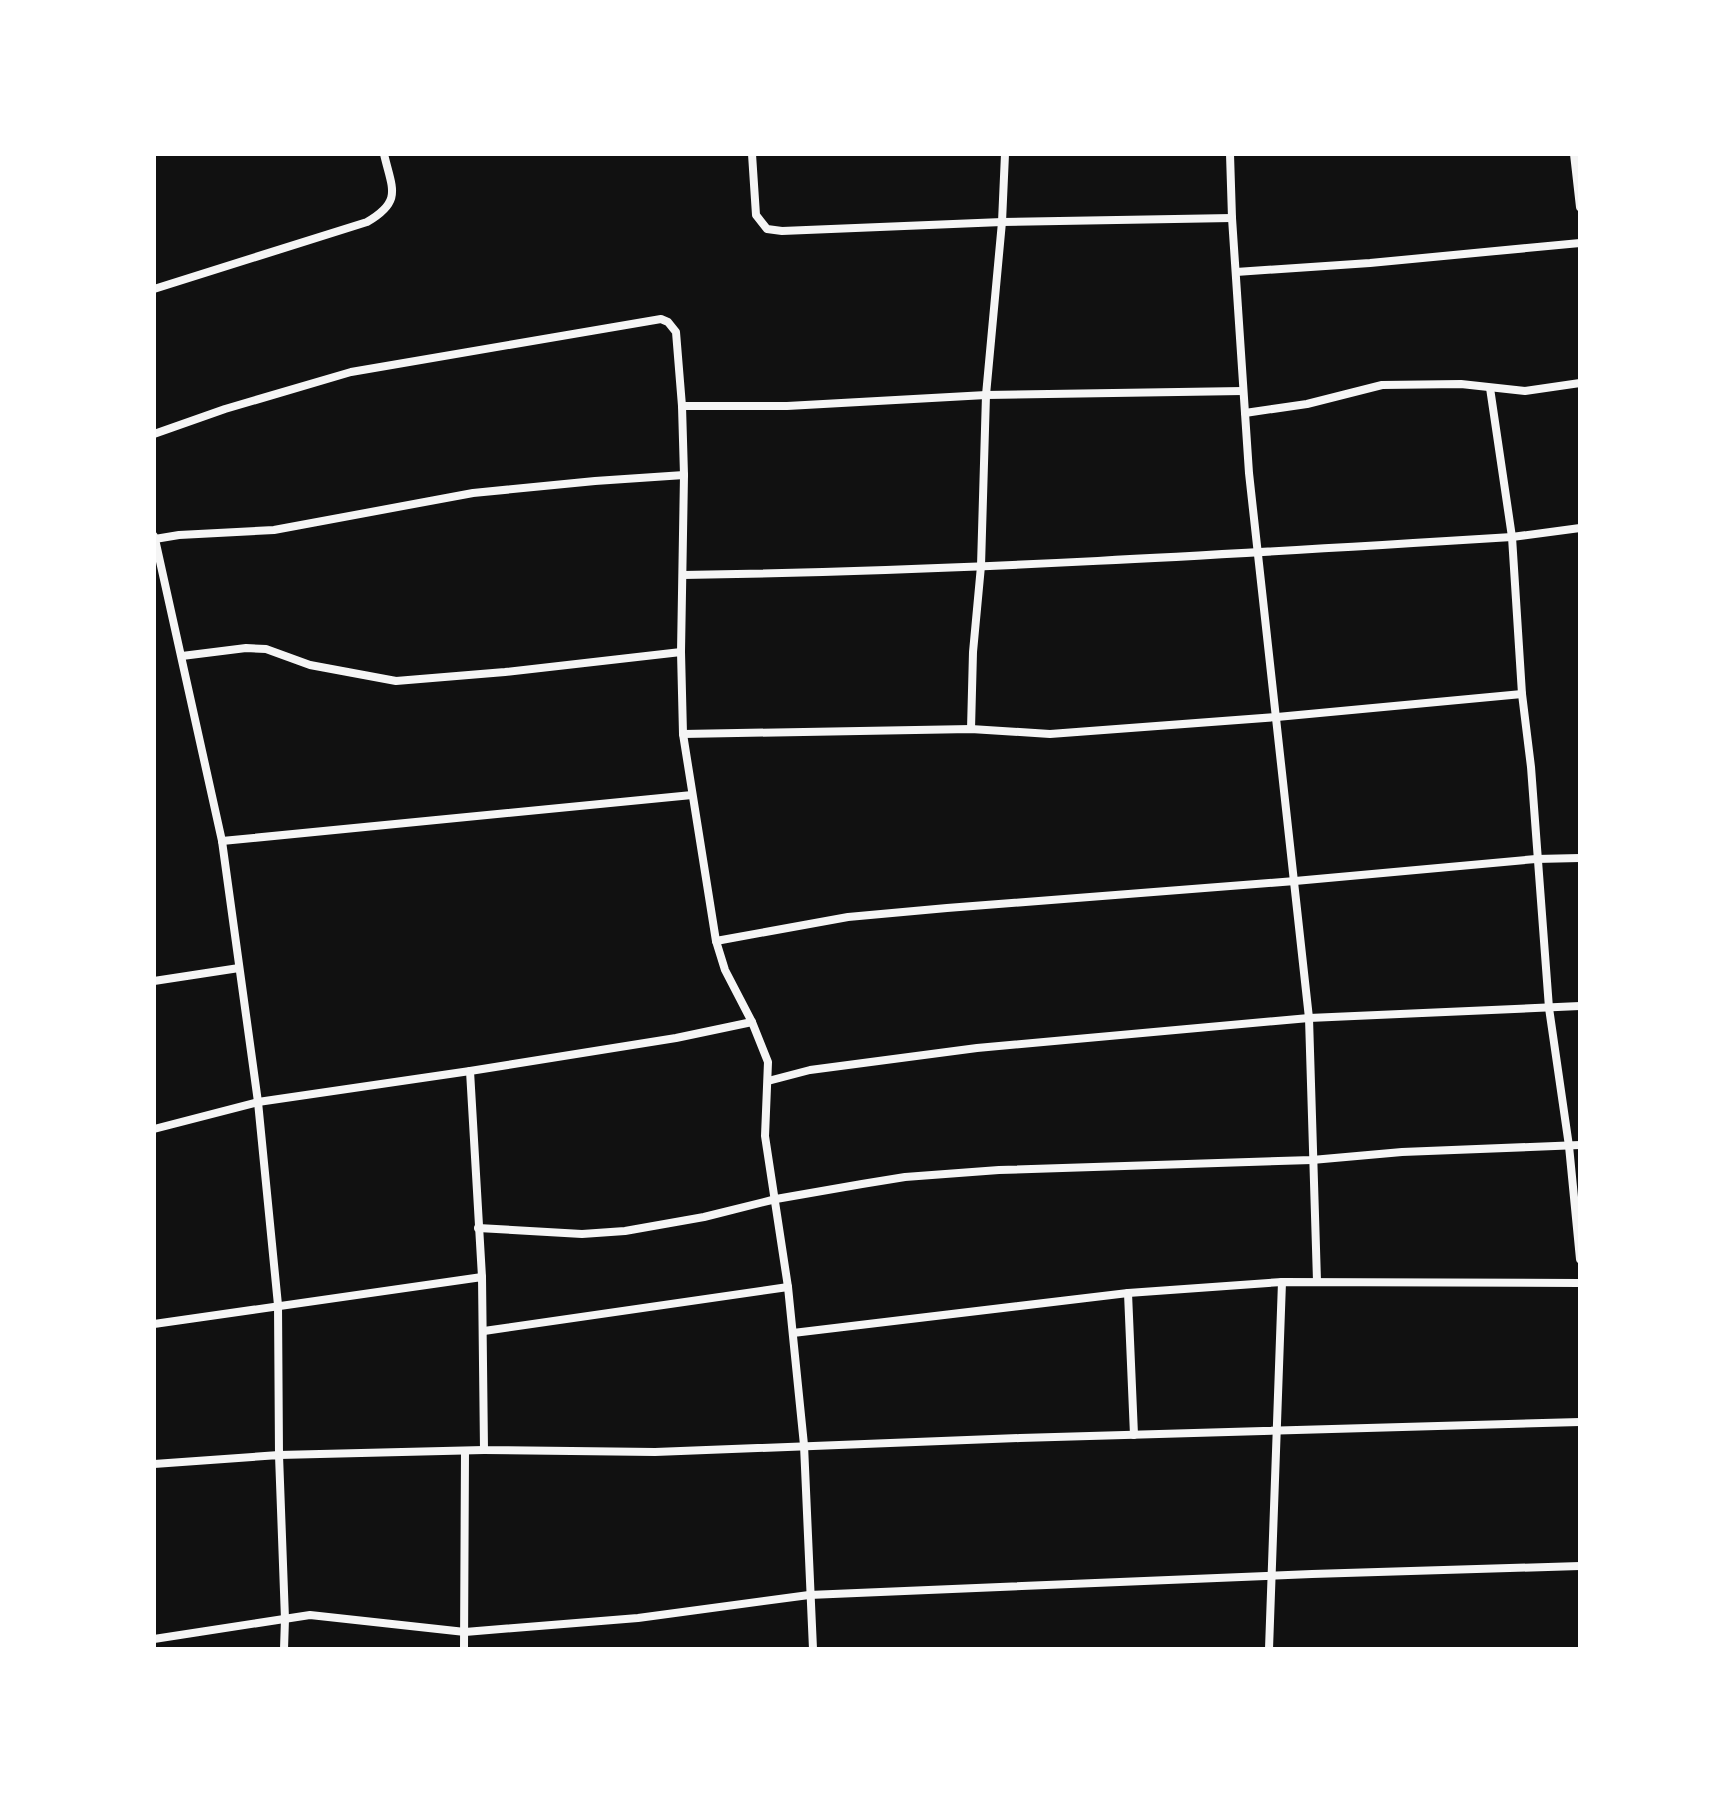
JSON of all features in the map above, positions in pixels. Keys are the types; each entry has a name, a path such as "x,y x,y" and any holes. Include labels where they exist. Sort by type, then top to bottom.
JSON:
{"street":[{"path":"154,289 367,222 386,211 392,194 384,154"},
{"path":"752,154 756,215 767,229 826,231 1002,222 1232,218"},
{"path":"971,729 973,652 981,566 986,395 1005,154"},
{"path":"1230,154 1245,413 1309,1018 1317,1281"},
{"path":"1574,154 1580,207"},
{"path":"1236,272 1580,243"},
{"path":"154,434 225,409 351,372 661,319 676,332 684,475 683,734 716,941 725,970 752,1022 768,1062 765,1136 788,1287 804,1445 813,1649"},
{"path":"1245,413 1307,404 1382,385 1431,383 1525,391 1580,383"},
{"path":"1490,388 1512,537 1549,1008 1569,1146 1580,1259"},
{"path":"682,406 787,406 986,395 1243,391"},
{"path":"284,1649 278,1305 258,1102 222,841 155,537 274,530 473,493 684,475"},
{"path":"683,575 847,573 1082,564 1512,537 1580,528"},
{"path":"182,656 246,648 266,649 310,665 396,681 681,652"},
{"path":"683,734 971,729 1050,734 1522,694"},
{"path":"222,841 692,795"},
{"path":"716,941 848,917 1536,859 1580,858"},
{"path":"154,981 239,968"},
{"path":"768,1081 810,1070 950,1050 1309,1018 1580,1006"},
{"path":"154,1129 258,1102 676,1038 752,1022"},
{"path":"470,1071 484,1331 484,1450"},
{"path":"478,1228 582,1234 625,1231 704,1217 776,1199 905,1177 999,1170 1312,1160 1402,1152 1580,1145"},
{"path":"154,1324 482,1277"},
{"path":"1269,1649 1282,1282"},
{"path":"793,1333 1128,1293 1282,1282 1580,1283"},
{"path":"484,1331 788,1287"},
{"path":"1128,1293 1134,1435"},
{"path":"154,1464 279,1455 484,1450 655,1452 1580,1422"},
{"path":"464,1649 465,1452"},
{"path":"154,1639 310,1615 465,1632 638,1618 809,1595 1580,1566"}]}
